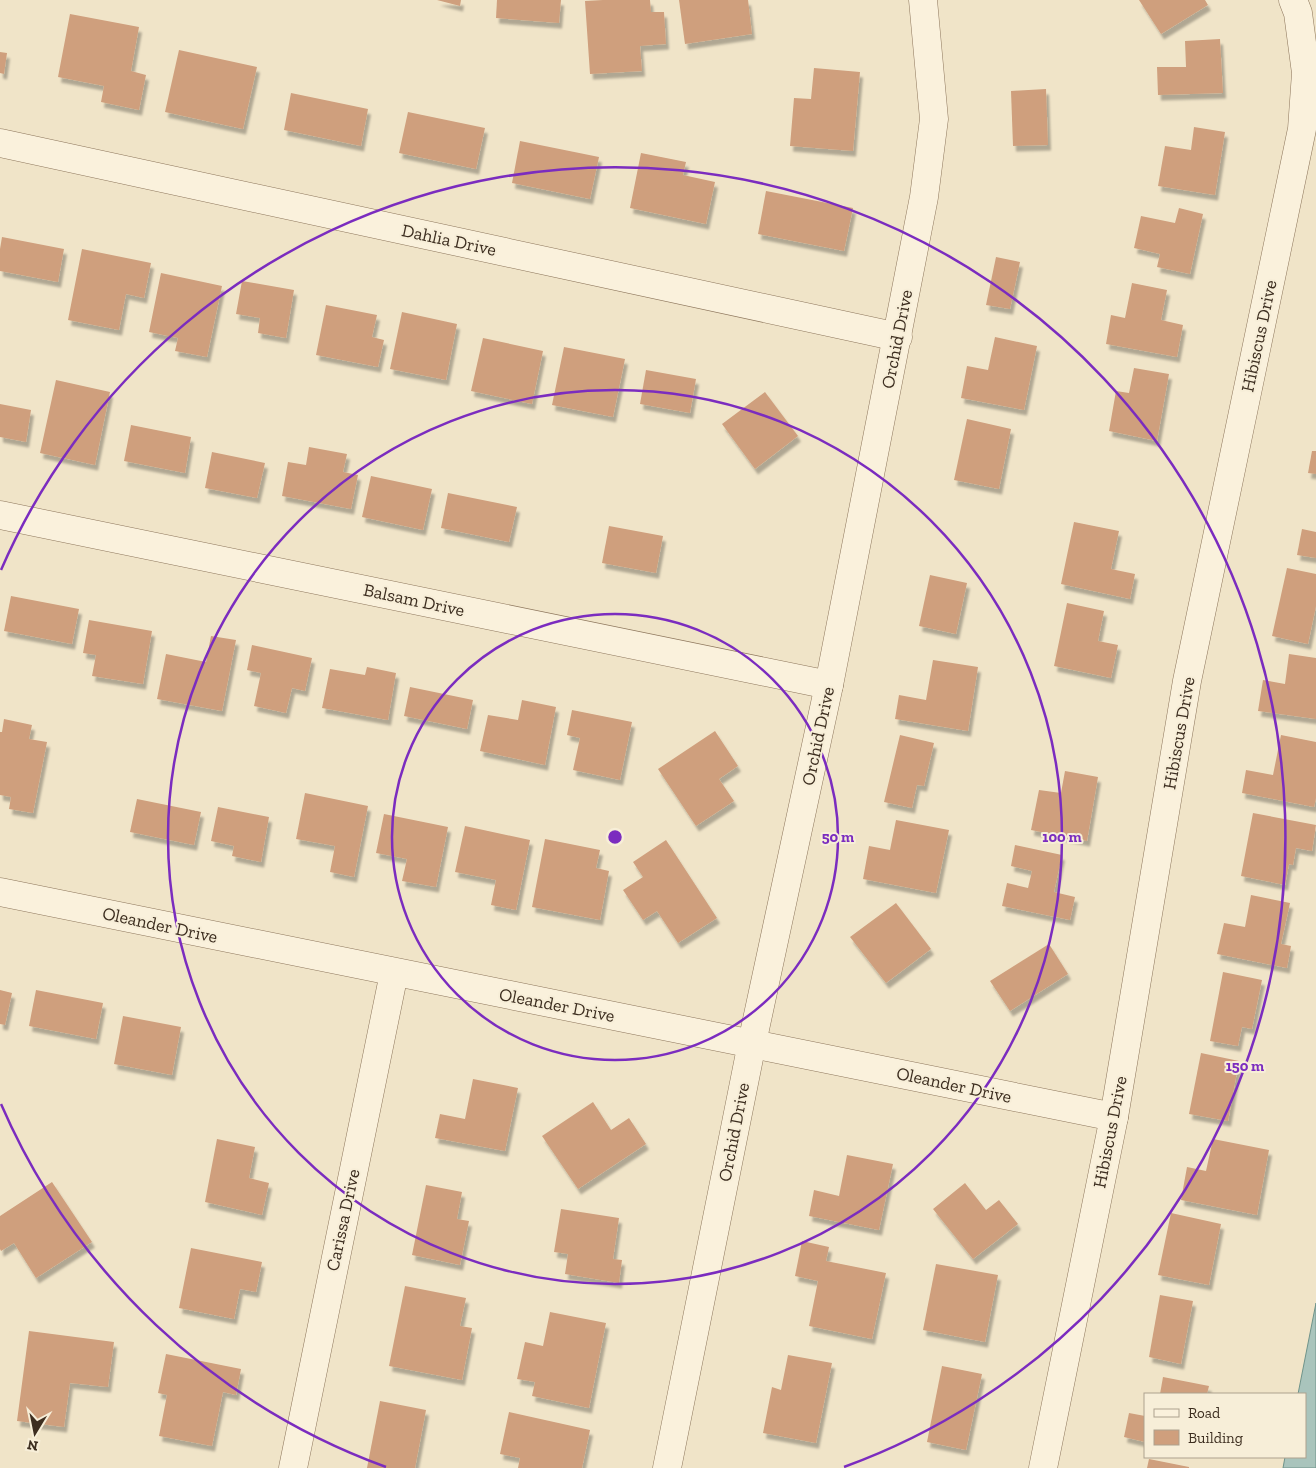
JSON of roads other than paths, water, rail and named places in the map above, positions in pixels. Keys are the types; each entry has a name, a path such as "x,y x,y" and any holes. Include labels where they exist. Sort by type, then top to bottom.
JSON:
{"street":[{"name":"Orchid Drive","path":"667,1468 752,1043 829,685 924,197 934,119 922,0"},
{"name":"Hibiscus Drive","path":"1043,1468 1114,1117 1188,680 1302,129 1306,73 1298,13 1293,0"},
{"name":"Dahlia Drive","path":"0,143 898,337"},
{"name":"Balsam Drive","path":"0,515 829,685"},
{"name":"Oleander Drive","path":"0,892 1114,1117"},
{"name":"Carissa Drive","path":"292,1468 394,973"}],"water":[{"path":"1316,1303 1316,1468 1283,1468 1285,1458 1306,1458 1306,1393 1298,1393"}]}
